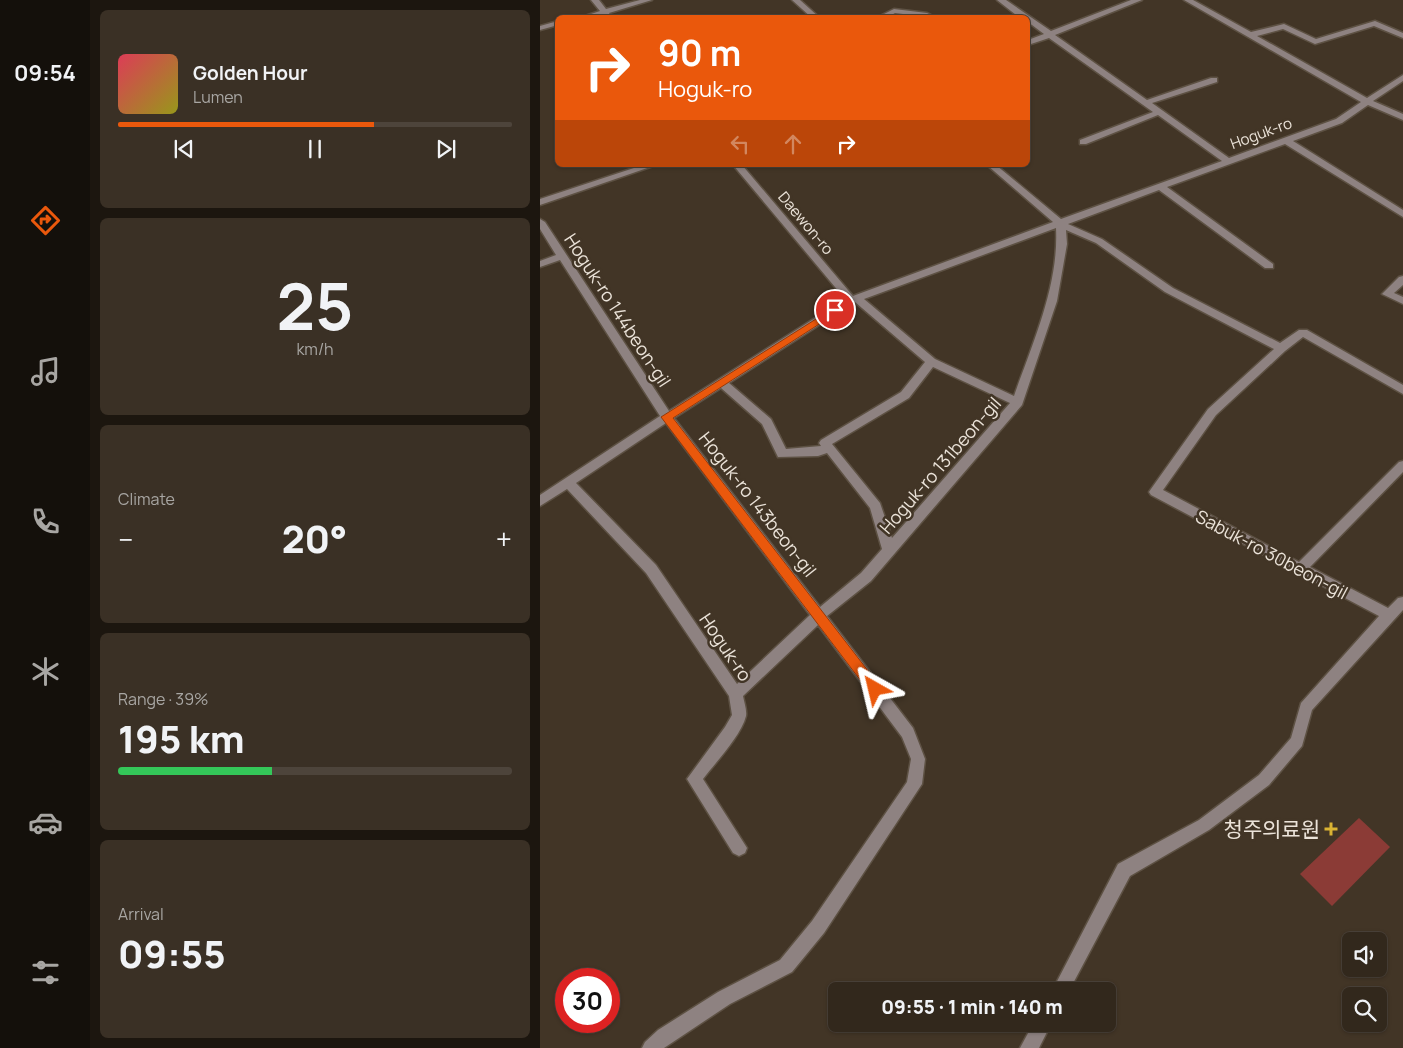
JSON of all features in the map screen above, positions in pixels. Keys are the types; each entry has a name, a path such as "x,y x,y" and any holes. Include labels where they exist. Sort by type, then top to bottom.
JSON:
{"street":[{"path":"595,0 607,15 648,0"},
{"path":"796,0 814,15"},
{"path":"1001,0 1023,15"},
{"path":"1030,42 1138,0"},
{"path":"1188,0 1368,102 1403,117"},
{"path":"885,15 894,11 927,15"},
{"path":"1030,20 1229,162"},
{"path":"1250,35 1284,26 1315,42 1376,23 1403,36"},
{"path":"540,28 555,25"},
{"name":"Hoguk-ro","path":"540,501 721,382 854,299 1339,121 1403,76"},
{"path":"1145,102 1214,80"},
{"path":"1083,142 1159,112"},
{"path":"1287,141 1403,214"},
{"path":"540,202 646,167"},
{"name":"Daewon-ro","path":"739,167 854,299"},
{"path":"993,167 1061,224 1099,242 1169,290 1281,348 1303,332 1403,390"},
{"path":"1160,187 1269,266"},
{"name":"Hoguk-ro 144beon-gil","path":"540,222 667,417"},
{"name":"Hoguk-ro 131beon-gil","path":"819,615 866,577 1018,402 1052,301 1062,244 1061,224"},
{"path":"540,264 562,256"},
{"path":"1403,279 1387,294 1403,301"},
{"path":"854,299 931,362 1018,402"},
{"name":"Sabuk-ro 30beon-gil","path":"1281,348 1212,412 1155,492 1388,615"},
{"path":"889,550 876,506 825,443 905,395 931,362"},
{"path":"721,382 767,422 782,454 818,452 829,448"},
{"name":"Hoguk-ro 143beon-gil","path":"651,1048 664,1036 724,998 786,966 818,927 914,784 918,759 908,733 667,417"},
{"path":"1300,570 1403,465"},
{"name":"Hoguk-ro","path":"568,483 651,570 736,694 739,715 730,732 694,779 739,848"},
{"path":"1065,982 1124,870 1204,825 1264,780 1297,742 1306,707 1388,615 1403,602"},
{"path":"736,694 819,615"},
{"path":"1030,1048 1038,1032"}],"building":[{"path":"1359,818 1390,847 1332,906 1300,874"}],"place":[{"name":"청주의료원","path":"1331,829"}],"route":[{"path":"835,310 667,417 875,689"}]}
